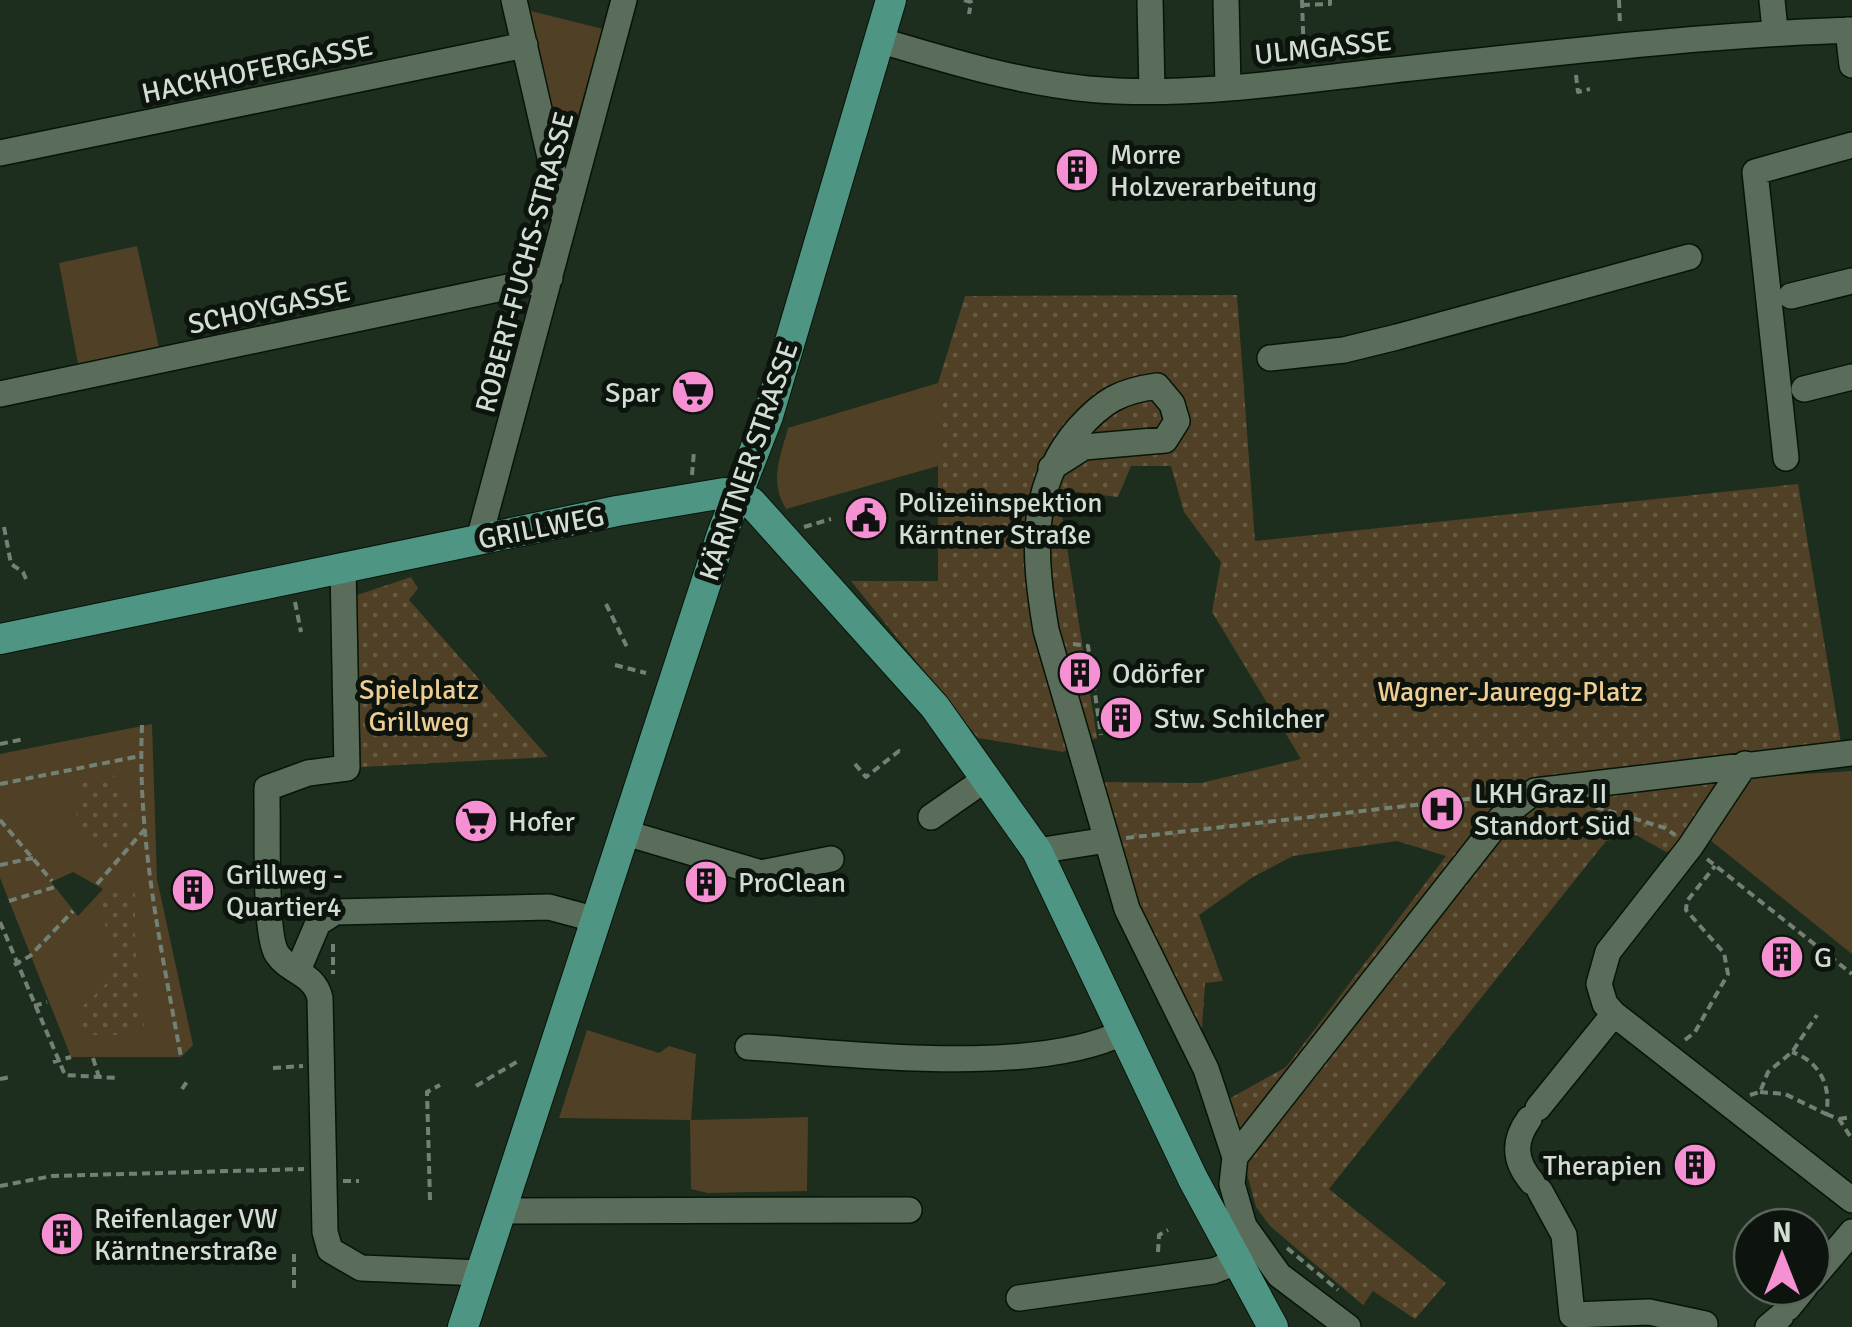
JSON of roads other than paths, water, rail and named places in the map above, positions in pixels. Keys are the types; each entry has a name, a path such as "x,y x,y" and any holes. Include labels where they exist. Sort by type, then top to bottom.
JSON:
{"main road":[{"name":"KÄRNTNER STRASSE","path":"462,1327 504,1211 722,534 738,498 882,41 891,0"},
{"name":"GRILLWEG","path":"0,640 480,538 724,493 738,498"},
{"path":"738,498 751,502 764,514 859,620 1048,848 1124,1032 1273,1327"}],"street":[{"path":"514,0 565,220"},
{"name":"ROBERT-FUCHS-STRASSE","path":"480,538 624,0"},
{"path":"1150,0 1152,91"},
{"path":"1226,0 1228,86"},
{"path":"1772,0 1775,30"},
{"name":"ULMGASSE","path":"882,41 1011,77 1089,89 1152,91 1775,30 1850,30 1852,65"},
{"name":"HACKHOFERGASSE","path":"0,152 525,45"},
{"path":"1786,458 1755,172 1852,144"},
{"path":"1270,358 1344,350 1690,257"},
{"name":"SCHOYGASSE","path":"0,394 550,278"},
{"path":"1791,296 1852,281"},
{"path":"1804,389 1852,377"},
{"path":"1051,468 1084,447 1166,440 1177,421 1165,392 1158,386 1123,390 1107,399 1051,468 1037,520 1039,585 1046,630 1127,909 1206,1069 1235,1157 1232,1184 1244,1226 1278,1276 1348,1327"},
{"path":"344,566 347,768 308,773 267,788 271,931 277,954 318,990 332,1176 325,1232 330,1250 341,1260 377,1270 481,1273"},
{"path":"0,654 64,626"},
{"path":"1235,1157 1502,817 1535,792 1852,753"},
{"path":"1745,764 1690,847 1608,952 1599,984 1604,1004 1614,1014 1852,1200"},
{"path":"931,817 987,778"},
{"path":"626,833 761,873 831,858"},
{"path":"1048,848 1106,840"},
{"path":"298,970 318,923 335,912 549,906 597,920"},
{"path":"1614,1014 1518,1137 1520,1166 1564,1235 1572,1315 1649,1312 1705,1324"},
{"path":"748,1047 988,1060 1104,1042 1124,1032"},
{"path":"504,1211 909,1210"},
{"path":"1832,1256 1852,1232"},
{"path":"1019,1298 1214,1271 1237,1262"}],"place":[{"name":"Morre Holzverarbeitung","path":"1077,170"},
{"name":"Spar","path":"693,392"},
{"name":"Polizeiinspektion Kärntner Straße","path":"866,518"},
{"name":"Odörfer","path":"1080,673"},
{"name":"Stw. Schilcher","path":"1121,718"},
{"name":"LKH Graz II Standort Süd","path":"1442,809"},
{"name":"Hofer","path":"476,821"},
{"name":"ProClean","path":"706,882"},
{"name":"Grillweg - Quartier4","path":"193,890"},
{"name":"G","path":"1782,957"},
{"name":"Therapien","path":"1695,1165"},
{"name":"Reifenlager VW Kärntnerstraße","path":"62,1234"}],"park label":[{"name":"Wagner-Jauregg-Platz","path":"1510,691"},
{"name":"Spielplatz Grillweg","path":"419,705"}]}
